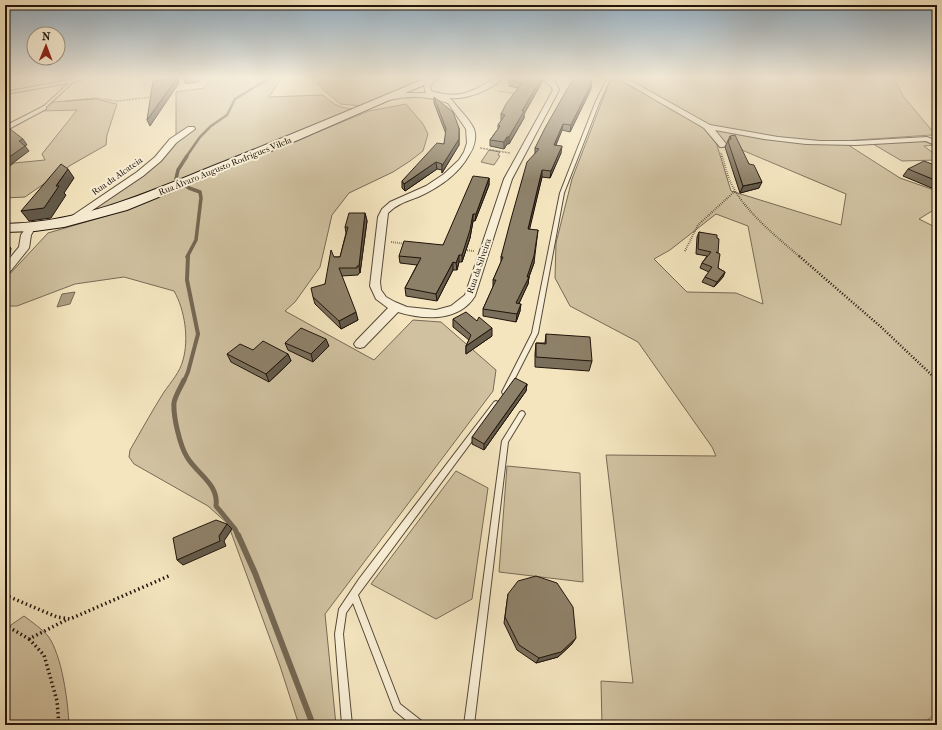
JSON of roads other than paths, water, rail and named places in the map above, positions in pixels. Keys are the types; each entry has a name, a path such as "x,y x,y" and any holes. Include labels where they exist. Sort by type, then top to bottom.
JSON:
{"main road":[{"name":"Rua Álvaro Augusto Rodrigues Vilela","path":"5,228 30,228 69,222 122,207 357,111"}],"street":[{"path":"5,129 38,111"},
{"name":"Rua da Silveira","path":"460,111 463,114 471,133 470,146 460,163 440,180 421,192 392,206 386,211 382,220 379,258 374,282 376,291 381,300 414,314 437,314 459,306 470,296 508,179 545,111"},
{"path":"680,111 708,127 770,137 819,143 860,143 927,139 937,144"},
{"path":"708,127 723,146"},
{"name":"Rua da Alcateia","path":"69,222 140,174 158,159 173,141 191,129"},
{"path":"5,271 24,248 26,235 30,228"},
{"path":"360,344 396,307"}],"lane":[{"path":"347,725 340,634 342,612 508,388 535,333 562,193 594,111"},
{"path":"469,725 505,441 522,414"},
{"path":"354,594 397,708 420,725"}],"waterway":[{"path":"186,157 200,137 211,126 227,115 229,111"},
{"path":"187,156 178,170 176,179 189,188 200,192 201,198 196,240 187,257"},
{"path":"184,381 188,372 198,334 187,280 188,256"},
{"path":"184,380 174,403 176,423 184,452 191,463 211,485 216,498 216,506 235,529 238,536"},
{"path":"238,535 255,573 313,725"}]}
